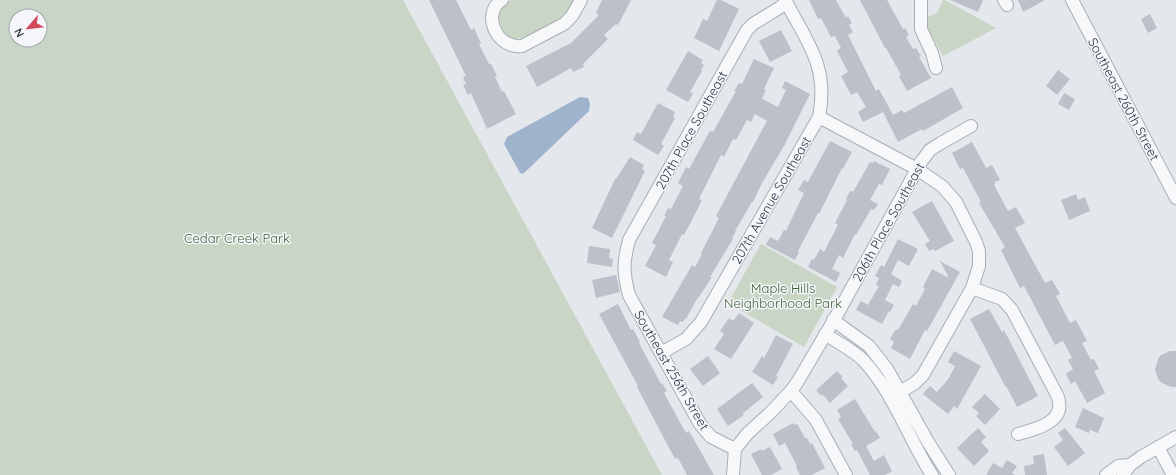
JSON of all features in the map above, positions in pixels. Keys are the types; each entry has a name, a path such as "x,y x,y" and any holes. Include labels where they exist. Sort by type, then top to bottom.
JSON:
{"street":[{"path":"502,0 497,3 492,16 493,25 497,36 502,41 516,46 522,46 564,24 572,16 581,0"},
{"path":"921,0 921,30 932,53 936,68"},
{"name":"Southeast 260th Street","path":"1072,0 1176,198"},
{"path":"786,1 817,60 822,80 822,101 819,117 917,169 942,186 956,202 979,251 979,266 972,288 923,375 915,383 895,395"},
{"name":"207th Place Southeast","path":"624,276 625,257 629,240 747,30 753,24 786,1"},
{"name":"207th Avenue Southeast","path":"661,354 686,339 701,322 819,117"},
{"name":"206th Place Southeast","path":"735,449 748,433 769,414 798,381 917,169 930,150 971,126"},
{"name":"Southeast 256th Street","path":"624,276 629,295 700,424 711,437 735,449"},
{"path":"972,288 1002,299 1012,310 1056,393 1059,402 1059,410 1054,418 1037,429 1018,434"},
{"path":"833,320 869,346 887,369 895,395 932,475"},
{"path":"825,334 862,359 873,373 895,395 949,475"},
{"path":"790,391 816,420 846,475"},
{"path":"1106,475 1118,466 1126,470 1158,447 1176,437"},
{"path":"1158,447 1173,475"},
{"path":"733,475 735,449"}],"green space":[{"name":"Cedar Creek Park","path":"0,0 403,0 662,475 0,475"},
{"path":"512,0 576,0 569,11 562,18 524,38 514,39 503,32 498,17 503,5"},
{"path":"943,0 996,28 943,56 928,29 928,17 937,13"},
{"name":"Maple Hills Neighborhood Park","path":"761,244 837,287 804,347 728,303"}],"water":[{"path":"580,97 588,98 590,104 589,111 523,174 520,173 504,144 507,137"}],"building":[{"path":"429,0 456,0 471,30 474,28 481,43 479,44 497,76 495,77 502,92 504,91 516,114 487,129 471,93 468,95 463,85 466,84 463,77 466,76"},
{"path":"602,0 631,0 618,25 616,24 604,35 608,39 583,64 584,67 573,72 571,68 537,87 526,66 571,43 599,15 596,13"},
{"path":"717,0 721,0 739,9 719,51 694,38 703,19 707,21"},
{"path":"809,0 836,0 846,18 848,16 852,23 849,25 853,32 848,35 876,91 879,89 893,115 902,110 904,113 952,87 963,108 923,131 922,129 898,142 883,112 863,122 858,112 866,107 857,92 851,95 841,76 848,72 837,51 841,48 835,36 831,37 821,18 818,19"},
{"path":"860,0 887,0 903,29 905,28 909,35 906,37 913,49 916,48 921,56 919,57 931,78 907,91 899,76 901,75"},
{"path":"950,0 983,0 978,12"},
{"path":"1018,0 1045,0 1023,12"},
{"path":"1150,14 1157,28 1148,33 1141,19"},
{"path":"781,30 792,51 770,62 759,41"},
{"path":"688,51 703,60 701,63 704,65 690,92 693,94 688,102 666,90"},
{"path":"754,59 774,68 764,89 766,90 762,99 778,107 786,90 782,88 785,81 810,94 784,146 735,231 732,238 733,239 710,277 712,277 698,297 686,319 685,318 683,322 680,321 678,325 662,317 692,265 695,267 702,254 701,253 719,218 716,216 767,121 755,114 751,122 747,120 736,140 733,139 724,157 721,155 699,199 702,200 669,260 673,262 666,277 645,266 656,245 652,243 666,216 664,216 668,208 671,209 683,186 678,183 686,167 689,169 710,131 713,132 736,91 734,91 739,83 742,84"},
{"path":"1058,70 1070,79 1057,95 1046,86"},
{"path":"1064,93 1075,99 1069,110 1058,104"},
{"path":"658,103 675,112 673,117 675,118 661,144 664,146 658,155 633,140 637,132 641,134"},
{"path":"830,141 852,152 843,169 842,168 819,214 818,213 798,251 799,252 795,260 766,245 770,237 778,241 784,230 786,231 804,193 798,190 804,180 808,182"},
{"path":"972,142 986,168 992,165 1000,180 995,182 994,185 1008,211 1016,207 1025,223 1015,228 1045,283 1052,280 1060,294 1056,296 1070,323 1076,320 1087,341 1082,343 1091,360 1094,359 1099,369 1094,371 1105,393 1087,403 1075,381 1071,384 1066,374 1073,369 1068,360 1072,358 1063,341 1055,345 1024,286 1020,288 1001,250 1005,247 979,203 981,202 963,168 960,169 952,153"},
{"path":"630,157 644,165 642,169 645,171 612,238 592,228 615,179"},
{"path":"874,161 890,169 882,185 879,184 870,200 878,204 874,210 871,209 856,235 855,234 843,258 839,255 832,269 840,273 836,282 808,267 820,249 824,252 838,225 835,223 850,191 853,192 870,162 873,163"},
{"path":"1076,194 1078,200 1085,197 1090,211 1069,220 1061,200"},
{"path":"932,201 954,241 935,251 933,249 929,251 925,244 930,241 912,212"},
{"path":"898,239 918,249 909,266 898,260 891,274 902,281 899,287 893,284 885,300 894,305 882,324 856,310 861,301 868,305 879,286 876,285 879,278 875,276 881,265 884,267"},
{"path":"589,246 610,249 609,258 613,259 612,267 587,263"},
{"path":"940,261 960,272 927,331 925,330 910,359 891,348 894,342 890,339 896,329 898,330 913,304 916,306 925,289 923,287 932,269 949,278"},
{"path":"616,275 620,292 596,298 592,280"},
{"path":"618,304 631,330 633,329 640,342 639,343 661,384 662,383 667,391 664,393 686,433 689,431 714,475 687,475 678,458 675,459 599,314"},
{"path":"989,309 1002,332 1004,330 1038,396 1017,407 970,319"},
{"path":"739,313 754,323 731,359 714,349 724,334 720,331 729,318 733,321"},
{"path":"776,335 793,344 776,376 778,377 773,385 752,372 762,356 764,358"},
{"path":"954,351 981,366 957,409 954,406 948,414 923,394 930,386 937,392 949,378 955,366 948,362"},
{"path":"1170,351 1176,351 1176,387 1171,387 1162,383 1158,379 1155,370 1158,359 1161,355"},
{"path":"708,356 720,373 703,386 690,369"},
{"path":"837,371 843,377 841,378 848,386 830,403 816,390"},
{"path":"752,383 763,397 742,414 744,415 728,426 717,409"},
{"path":"985,394 1000,409 985,425 976,416 979,413 972,407"},
{"path":"855,399 880,438 866,446 874,461 884,455 892,471 885,475 870,475 857,450 855,451 851,445 853,444 838,419 841,417 837,410"},
{"path":"1083,408 1104,418 1098,433 1090,430 1089,433 1075,427"},
{"path":"793,423 794,425 797,424 805,438 807,438 810,444 812,443 825,468 812,475 800,475 785,443 779,446 773,434"},
{"path":"978,428 986,437 981,442 989,451 974,466 957,448"},
{"path":"1065,428 1085,453 1068,466 1054,447 1063,440 1058,433"},
{"path":"770,447 782,469 771,475 762,475 751,454 761,449 762,451"},
{"path":"1044,454 1047,475 1025,475 1024,466 1034,464 1033,456"},
{"path":"1007,460 1017,466 1012,473 1015,475 986,475 993,463 1002,468"}]}
